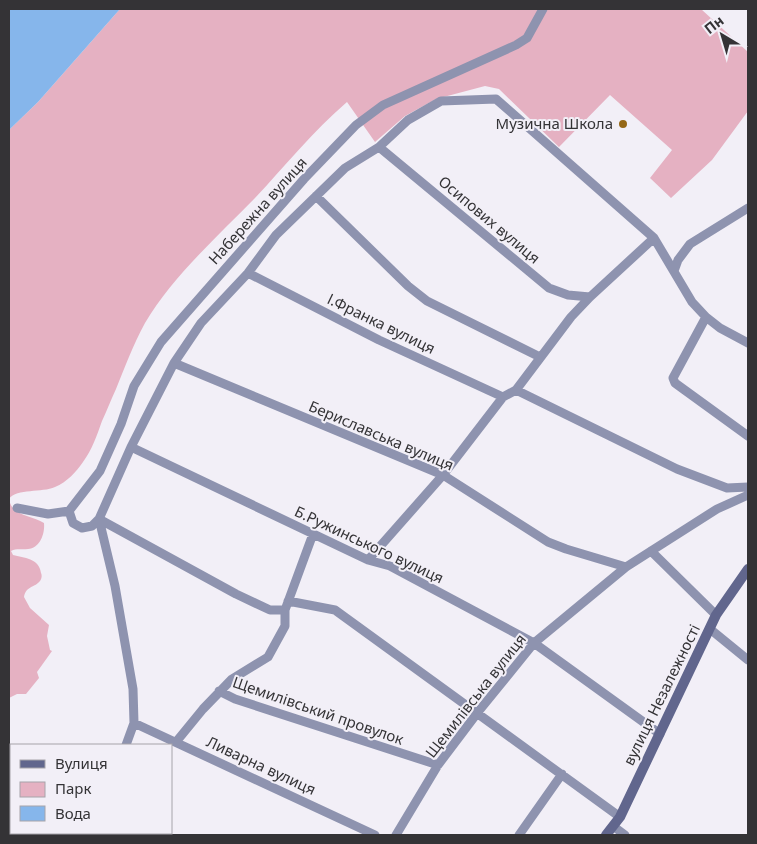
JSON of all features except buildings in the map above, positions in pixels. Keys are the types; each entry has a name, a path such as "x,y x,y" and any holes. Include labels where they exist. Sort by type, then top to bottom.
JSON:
{"street":[{"name":"Набережна вулиця","path":"69,512 100,471 121,424 134,386 161,342 304,179 356,125 383,105 516,45 527,38 543,9"},
{"path":"17,508 48,514 69,512 73,522 82,528 92,526 99,518 131,448 174,363 201,322 248,273 276,235 345,168 379,147 408,120 441,100 496,99 654,238 692,302 706,317 720,328 748,343"},
{"name":"Осипових вулиця","path":"379,147 549,288 568,295 590,297"},
{"path":"316,196 408,286 427,301 540,357"},
{"path":"674,271 678,260 690,244 748,208"},
{"path":"368,560 442,475 503,396 516,390 571,317 654,238"},
{"name":"І.Франка вулиця","path":"248,273 380,340 503,396"},
{"path":"706,317 673,378 675,383 748,436"},
{"name":"Бериславська вулиця","path":"174,363 442,475 548,542 626,568"},
{"path":"516,390 677,469 728,488 748,487"},
{"name":"Б.Ружинського вулиця","path":"131,448 368,560 390,566 534,643 660,734"},
{"name":"Щемилівська вулиця","path":"396,835 438,765 534,643 626,568 717,509 748,495"},
{"path":"99,518 236,594 270,610 287,605 335,610 478,712 620,817"},
{"path":"99,518 115,586 134,689 134,722 126,744"},
{"path":"176,742 219,691 232,679 268,657 286,626 287,605 313,534"},
{"path":"651,551 716,616"},
{"name":"вулиця Незалежності","path":"606,835 620,817 716,616 748,569"},
{"path":"710,629 748,660"},
{"name":"Щемилівський провулок","path":"219,691 235,699 272,712 438,765"},
{"name":"Ливарна вулиця","path":"134,722 375,835"},
{"path":"519,835 562,774"},
{"path":"613,826 625,835"}],"green space":[{"path":"120,9 701,9 748,52 748,111 712,160 671,198 650,178 672,150 610,95 559,147 499,89 485,86 436,99 405,116 375,142 347,102 311,137 196,258 156,306 137,340 92,447 77,469 67,480 55,487 18,493 9,499 9,130 38,102"},
{"path":"9,499 11,505 18,512 44,523 43,536 36,546 11,551 13,555 26,558 37,564 40,568 41,580 26,591 24,597 30,608 49,625 47,636 50,650 52,651 37,672 39,678 26,694 17,694 9,698"}],"water":[{"path":"9,9 120,9 38,102 9,130"}],"place":[{"name":"Музична Школа","path":"623,124"}]}
